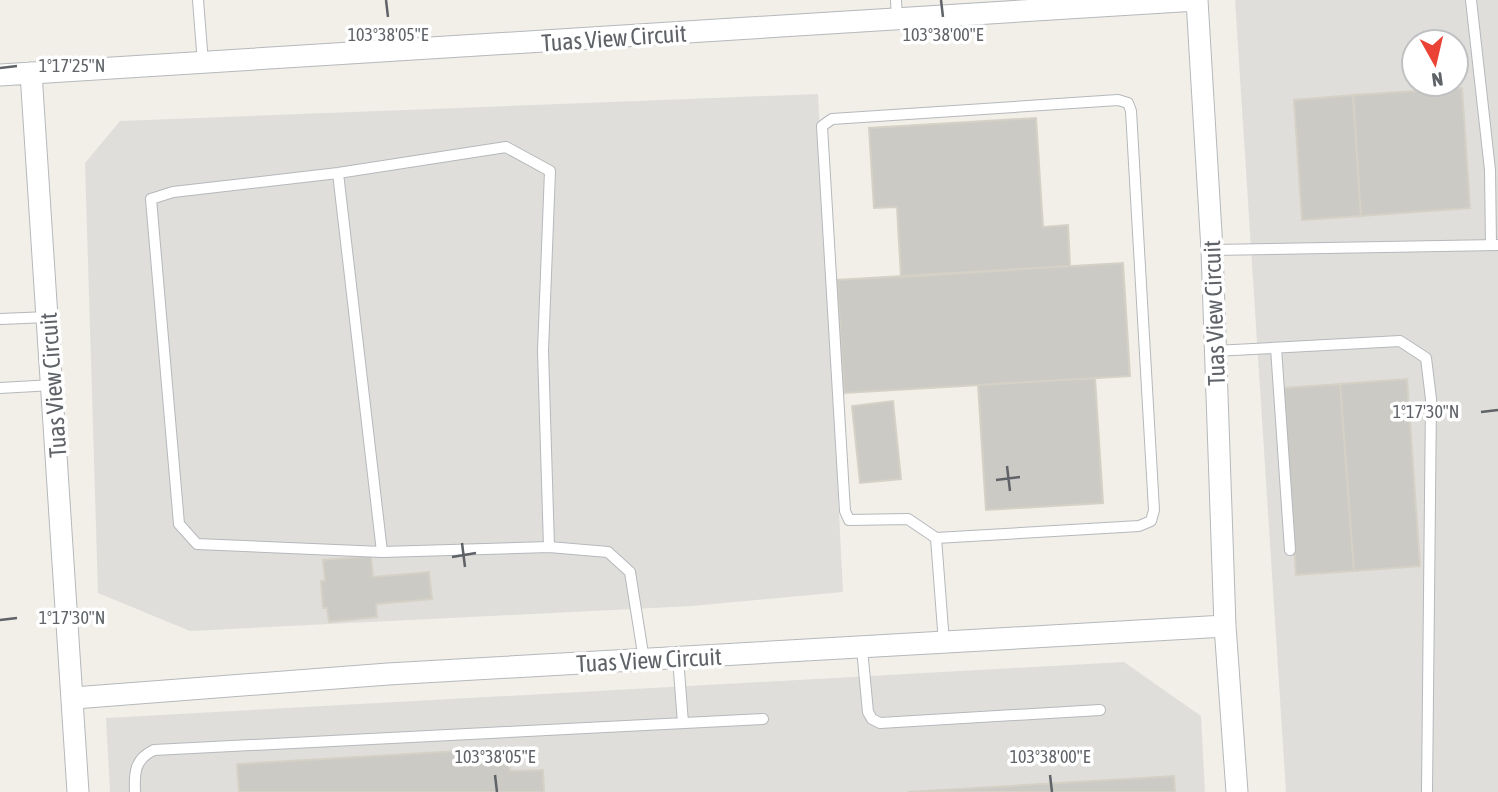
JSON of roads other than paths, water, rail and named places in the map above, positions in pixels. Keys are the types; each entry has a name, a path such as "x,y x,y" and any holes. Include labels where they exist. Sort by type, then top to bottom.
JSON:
{"street":[{"name":"Tuas View Circuit","path":"0,75 203,63 897,10 1197,0 1212,250 1225,626 1237,792"},
{"name":"Tuas View Circuit","path":"32,73 78,792"},
{"name":"Tuas View Circuit","path":"74,698 388,674 944,645 1225,626"}],"lane":[{"path":"203,63 198,0 212,0"},
{"path":"1212,250 1494,245 1490,170 1471,0"},
{"path":"1118,100 1128,103 1153,516 1139,526 936,538 908,519 853,522 845,511 822,126 832,119 1118,100"},
{"path":"549,547 543,351 550,171 506,148 338,173 173,192 151,199 179,524 197,544 382,552 549,547 608,552 630,572 644,660"},
{"path":"338,173 382,552"},
{"path":"0,319 48,317"},
{"path":"1215,351 1400,341 1426,358 1431,399 1427,792"},
{"path":"1276,348 1290,550"},
{"path":"0,388 52,385"},
{"path":"936,538 944,645"},
{"path":"862,649 868,712 872,719 880,723 1100,710"},
{"path":"678,658 682,723"},
{"path":"135,792 136,764 143,755 154,750 763,719"}]}
